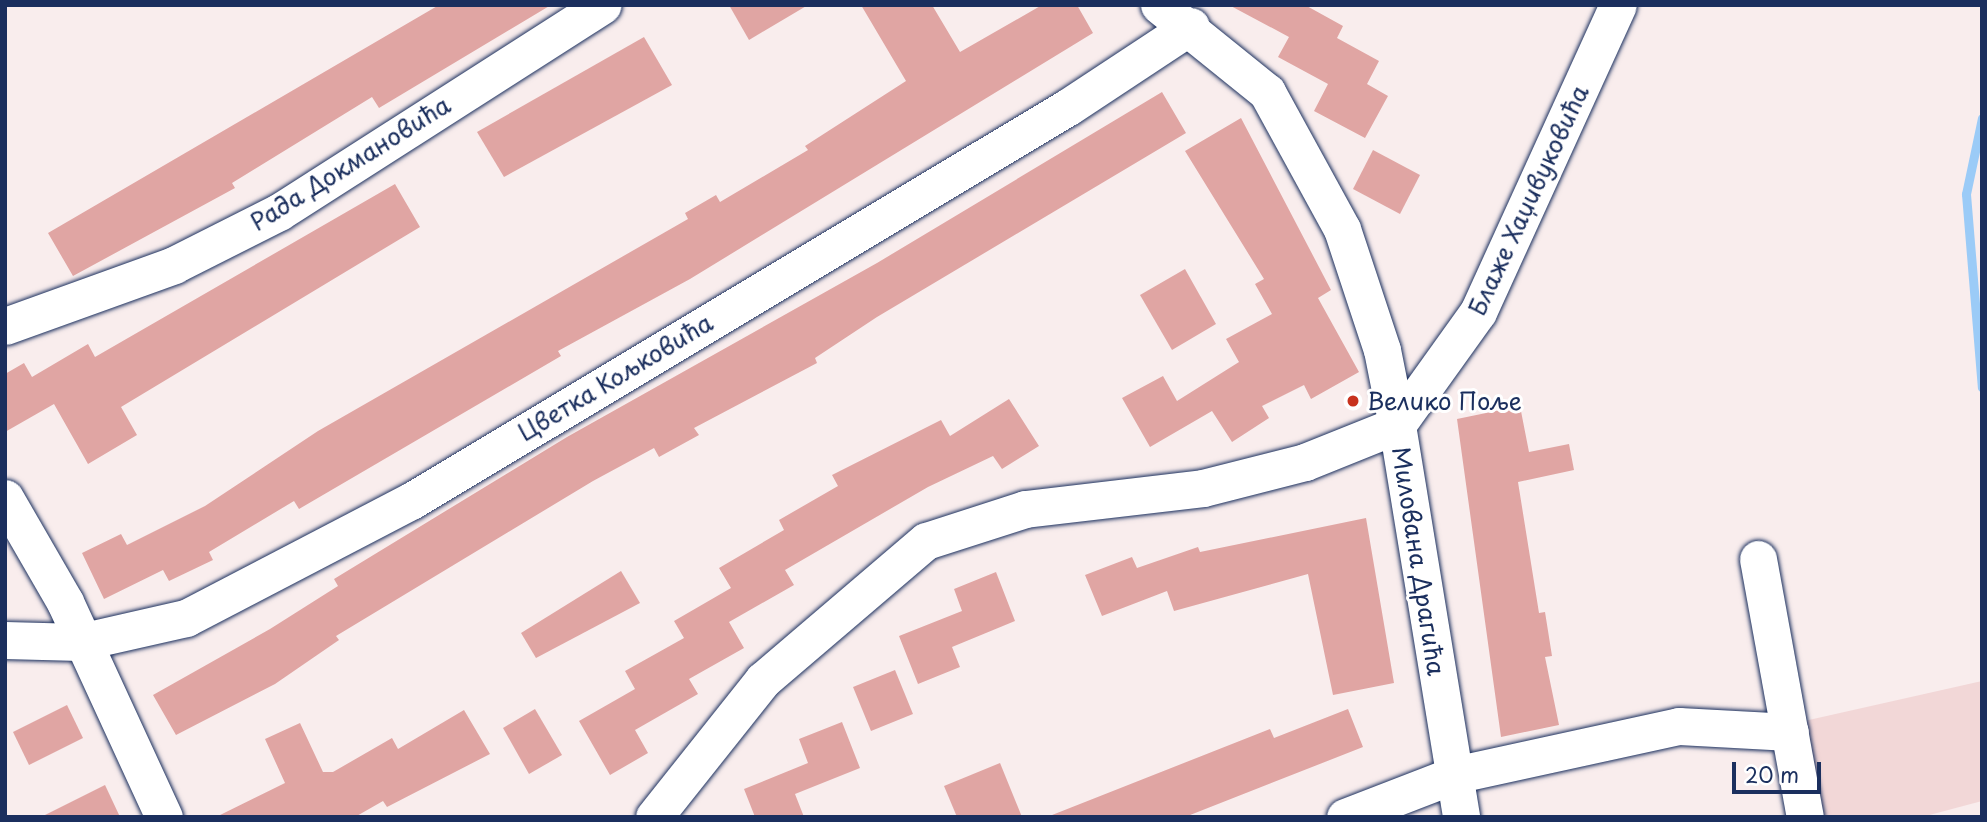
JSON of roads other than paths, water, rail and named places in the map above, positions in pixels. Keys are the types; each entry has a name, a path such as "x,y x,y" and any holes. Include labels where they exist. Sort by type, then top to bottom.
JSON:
{"street":[{"name":"Рада Докмановића","path":"5,326 174,265 279,212 603,5"},
{"name":"Милована Драгића","path":"1159,5 1191,26 1268,92 1342,229 1382,350 1397,425 1461,817"},
{"name":"Блаже Хаџивуковића","path":"1397,425 1478,313 1618,5"},
{"name":"Цветка Кољковића","path":"5,639 80,642 186,618 411,501 1069,107 1191,26"},
{"path":"654,817 763,680 926,541 1025,509 1216,485 1305,462 1397,425"},
{"path":"5,498 65,602 80,642 164,817"},
{"path":"1758,559 1805,817"},
{"path":"1345,817 1454,775 1679,726 1790,732"}],"waterway":[{"path":"1982,118 1966,194 1982,387"}],"place":[{"name":"Велико Поље","path":"1353,401"}]}
